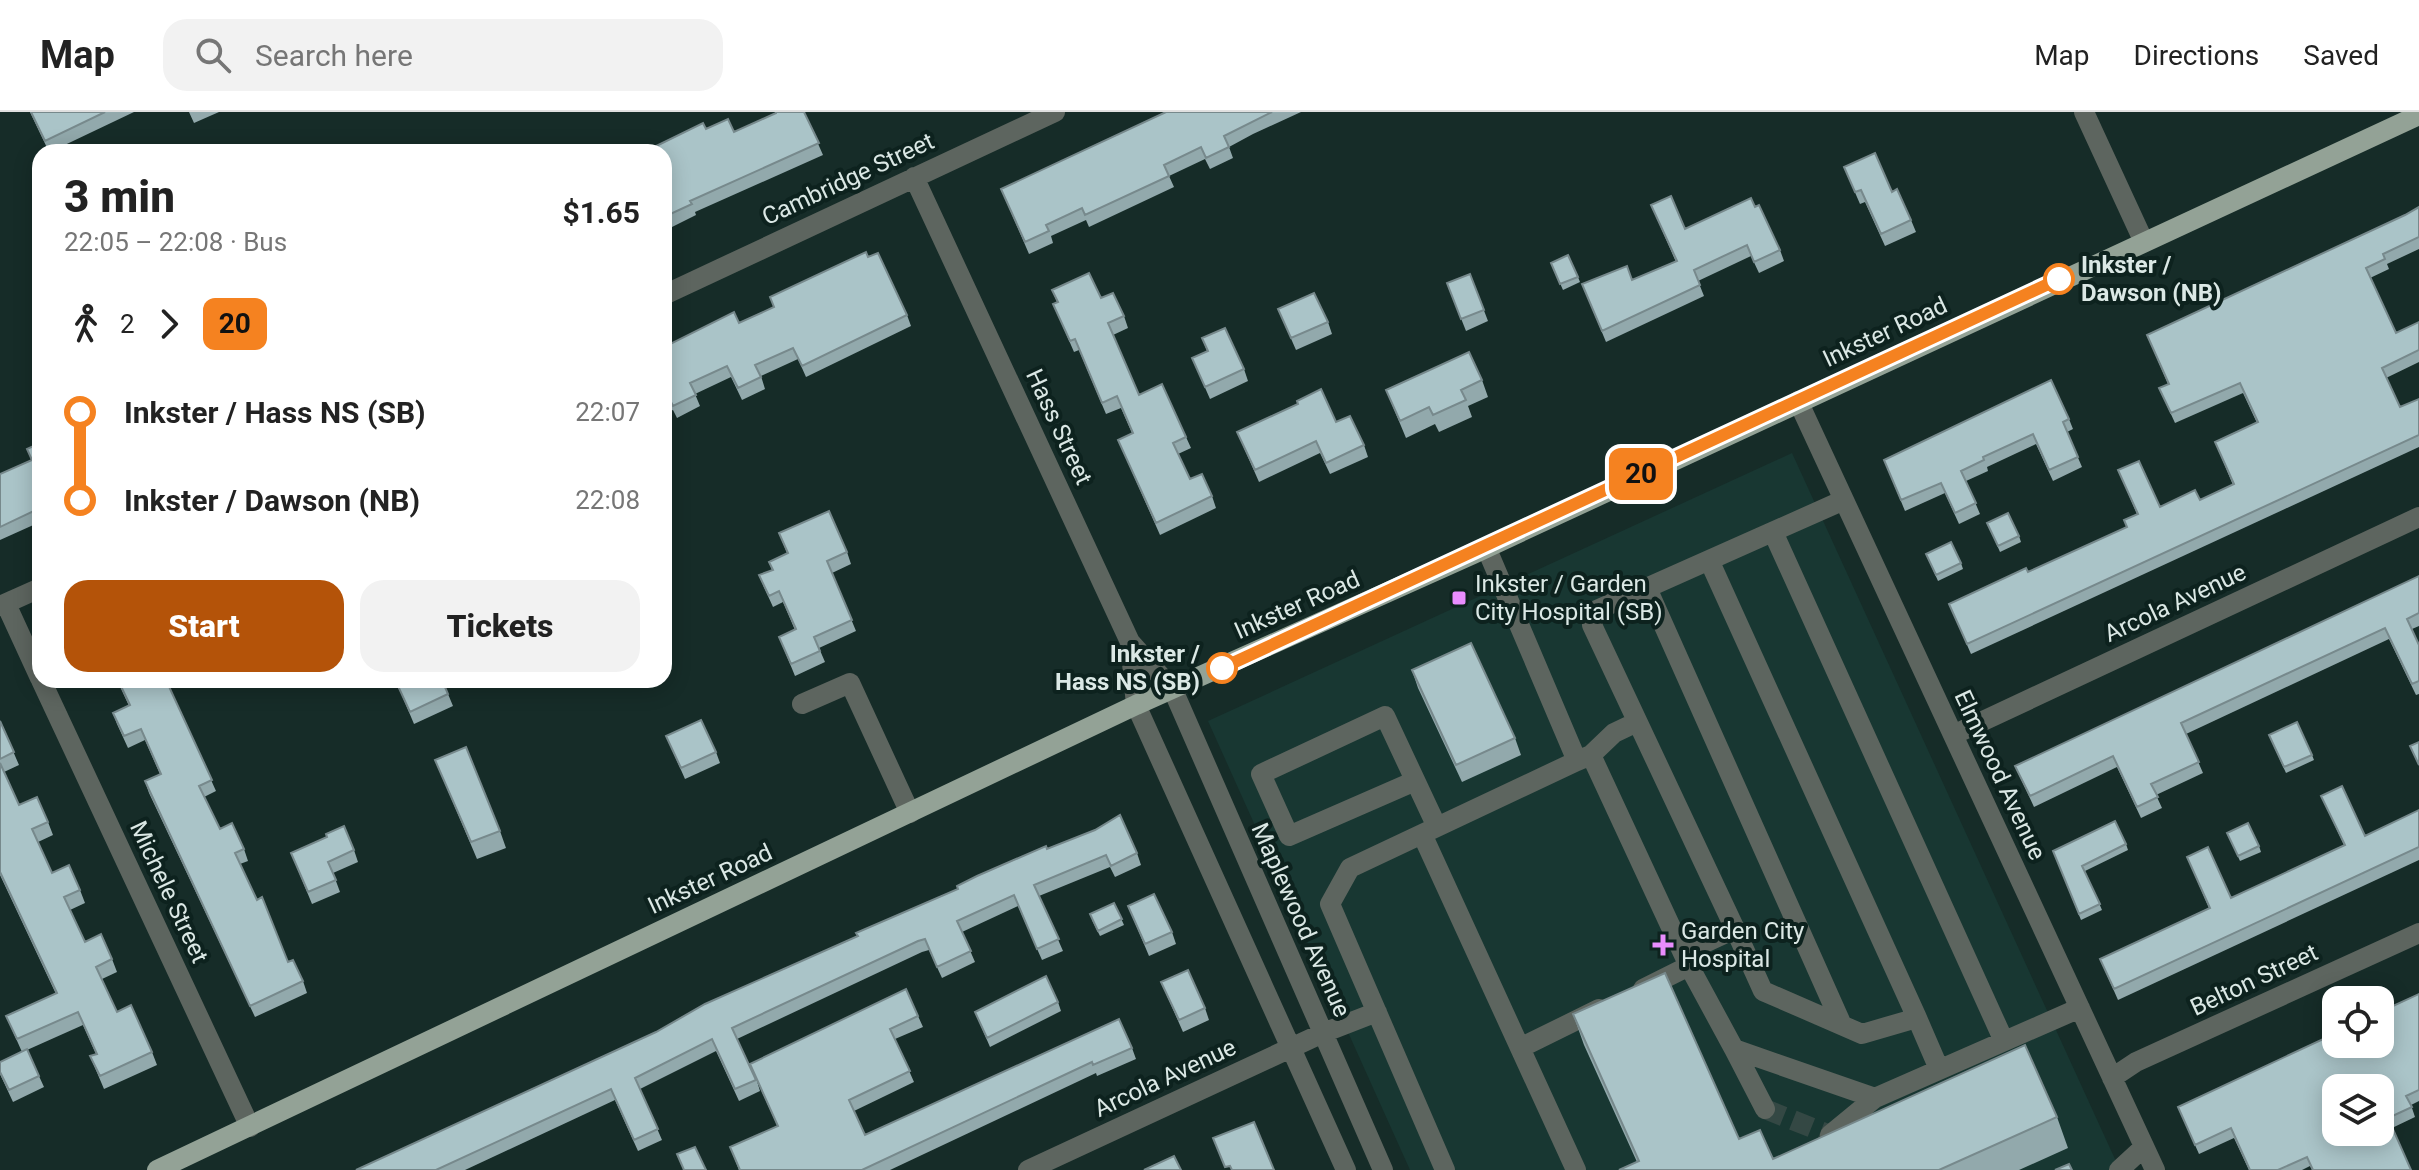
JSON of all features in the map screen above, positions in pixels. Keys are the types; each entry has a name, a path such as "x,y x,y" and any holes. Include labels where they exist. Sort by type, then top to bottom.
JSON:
{"main road":[{"name":"Inkster Road","path":"157,1170 1136,705 1486,547 2143,240 2419,115"}],"street":[{"name":"Cambridge Street","path":"672,291 1055,112"},
{"path":"2084,112 2143,240"},
{"name":"Hass Street","path":"914,177 1130,642 1136,705"},
{"name":"Elmwood Avenue","path":"1798,401 2155,1170"},
{"path":"1844,500 1597,610 1592,625 1635,723 1763,991 1862,1034 1917,1018"},
{"name":"Arcola Avenue","path":"1953,735 2419,517"},
{"path":"1773,532 2003,1039"},
{"path":"1486,547 1584,758 1765,1109"},
{"path":"1709,560 1939,1069"},
{"path":"1647,588 1842,1025"},
{"path":"3,605 32,592"},
{"name":"Michele Street","path":"3,605 32,661"},
{"name":"Maplewood Avenue","path":"1130,642 1173,690 1383,1170"},
{"path":"802,704 850,683 910,813"},
{"name":"Michele Street","path":"45,688 250,1127"},
{"path":"1136,705 1346,1170"},
{"path":"1415,781 1289,836 1261,774 1385,716 1415,781 1429,831 1520,1048 1576,1170"},
{"path":"1445,1170 1330,904 1350,868 1584,758 1614,733 1635,723"},
{"path":"1520,1048 1620,999 1735,929"},
{"name":"Belton Street","path":"2112,1078 2136,1062 2419,933"},
{"path":"1830,1135 1875,1098 2003,1039 2080,1008"},
{"name":"Arcola Avenue","path":"1028,1170 1323,1033 1377,1012"},
{"path":"1734,1049 1875,1098"},
{"path":"2119,1170 2144,1147"}],"shaded area":[{"name":"Garden City Hospital","path":"1792,453 2120,1170 1410,1170 1208,721"}],"building":[{"path":"31,112 105,112 45,141"},
{"path":"804,112 819,143 690,201 692,204 672,213 672,144 660,144 703,123 706,129 728,119 734,132 776,113"},
{"path":"1166,112 1272,112 1224,136 1229,147 1206,158 1201,147 1164,165 1169,176 1085,215 1082,208 1046,225 1049,231 1025,242 1001,189"},
{"path":"1875,153 1892,192 1897,189 1911,220 1881,234 1861,190 1855,192 1844,167"},
{"path":"1671,196 1685,229 1751,198 1755,207 1759,205 1780,250 1754,262 1747,245 1694,270 1700,285 1602,331 1582,284 1627,266 1632,280 1677,261 1651,205"},
{"path":"2419,207 2419,237 2383,254 2385,259 2366,268 2396,333 2419,322 2419,350 2382,368 2400,407 2419,399 2419,435 1967,644 1949,604 2026,568 2028,572 2127,527 2124,520 2138,514 2118,470 2139,461 2160,507 2195,490 2200,500 2234,484 2215,442 2258,422 2240,383 2171,413 2159,388 2169,384 2147,335"},
{"path":"866,252 868,257 878,253 907,315 802,366 793,348 755,365 761,377 738,388 727,366 690,383 696,395 673,406 672,343 734,312 739,323 774,307 770,297"},
{"path":"1568,255 1578,277 1560,284 1551,263"},
{"path":"1089,273 1101,298 1113,293 1124,316 1108,323 1139,395 1162,384 1186,437 1173,443 1190,479 1202,474 1212,496 1156,523 1118,440 1133,433 1117,396 1102,403 1075,339 1070,341 1053,304 1058,302 1052,290"},
{"path":"1470,274 1484,310 1461,319 1447,283"},
{"path":"1314,293 1328,322 1291,338 1278,309"},
{"path":"1225,328 1244,369 1205,387 1192,358 1208,351 1202,338"},
{"path":"1469,352 1482,380 1461,390 1466,400 1433,415 1429,407 1400,421 1386,390"},
{"path":"2051,380 2069,419 2063,422 2078,457 2049,470 2033,434 1961,471 1976,503 1955,513 1941,483 1901,500 1884,460"},
{"path":"1321,389 1336,422 1350,416 1364,445 1326,463 1316,441 1255,470 1237,432 1298,404 1297,401"},
{"path":"32,460 32,512 0,527 0,474"},
{"path":"829,511 847,552 827,561 852,620 814,637 820,651 791,664 779,637 796,629 779,591 769,596 759,575 773,570 769,562 788,553 779,533"},
{"path":"2008,513 2019,536 1998,546 1987,523"},
{"path":"1951,542 1961,563 1936,575 1926,554"},
{"path":"2419,576 2419,613 2407,619 2419,645 2419,681 2412,684 2385,628 2181,723 2199,762 2151,784 2158,797 2137,807 2113,756 2030,796 2015,766"},
{"path":"1471,643 1515,738 1456,765 1412,670"},
{"path":"122,688 170,688 212,780 199,786 220,829 232,823 244,849 235,853 257,900 262,897 288,962 293,960 303,981 250,1006 145,781 161,774 141,729 124,736 113,713 130,705"},
{"path":"399,688 445,688 448,694 410,712"},
{"path":"701,720 716,752 681,768 666,736"},
{"path":"0,721 14,752 0,759"},
{"path":"2297,722 2312,755 2284,767 2269,735"},
{"path":"2419,742 2419,765 2410,746"},
{"path":"466,747 500,831 471,842 435,760"},
{"path":"0,763 19,805 37,797 48,822 32,829 52,873 69,865 80,890 64,897 85,942 101,934 112,959 96,967 117,1012 131,1005 152,1052 100,1076 90,1056 97,1054 78,1012 17,1039 6,1016 57,993 0,872"},
{"path":"2342,786 2365,836 2419,810 2419,847 2114,989 2100,959 2210,908 2187,857 2208,847 2231,898 2345,845 2321,796"},
{"path":"1120,815 1137,853 1111,866 1106,855 1034,885 1059,939 1037,949 1014,895 957,921 971,951 937,967 925,939 918,941 732,1028 756,1080 735,1089 712,1039 635,1078 658,1129 634,1140 611,1089 436,1170 356,1170 656,1032 705,1004 958,889 957,886 977,876 1046,846 1047,849 1095,830"},
{"path":"2115,821 2126,844 2082,866 2100,904 2079,914 2053,851"},
{"path":"2248,823 2259,846 2238,856 2227,833"},
{"path":"344,826 354,850 328,862 336,880 308,892 291,853"},
{"path":"1154,894 1172,932 1145,944 1128,906"},
{"path":"1114,903 1122,919 1098,931 1090,914"},
{"path":"1188,970 1205,1008 1179,1020 1161,982"},
{"path":"1665,973 1739,1139 1760,1130 1773,1159 2025,1045 2057,1117 1939,1170 1619,1170 1639,1161 1573,1014"},
{"path":"1046,976 1058,1002 987,1038 975,1012"},
{"path":"906,989 918,1016 890,1029 910,1071 849,1100 865,1135 1119,1019 1132,1048 1093,1065 1092,1062 862,1170 740,1170 730,1147 778,1126 750,1064"},
{"path":"2419,994 2419,1090 2406,1096 2412,1107 2394,1115 2394,1074 2322,1074 2322,1146 2394,1146 2394,1132 2411,1170 2313,1170 2307,1157 2278,1170 2250,1170 2231,1128 2195,1145 2178,1107 2322,1040 2322,1058 2394,1058 2394,1006"},
{"path":"27,1049 39,1076 9,1090 0,1072 0,1062"},
{"path":"1254,1122 1274,1170 1232,1170 1230,1166 1225,1167 1213,1138"},
{"path":"695,1147 706,1170 684,1170 677,1154"},
{"path":"1174,1156 1181,1170 1144,1170"},
{"path":"2069,1164 2072,1170 2055,1170"}],"tunnel":[{"path":"1765,1109 1830,1135"}],"bus line":[{"name":"20","path":"1222,668 1473,554 2059,279"}],"place":[{"name":"Inkster / Dawson (NB)","path":"2059,279"},
{"name":"Inkster / Garden City Hospital (SB)","path":"1459,598"},
{"name":"Inkster / Hass NS (SB)","path":"1222,668"},
{"name":"Garden City Hospital","path":"1663,945"}]}
